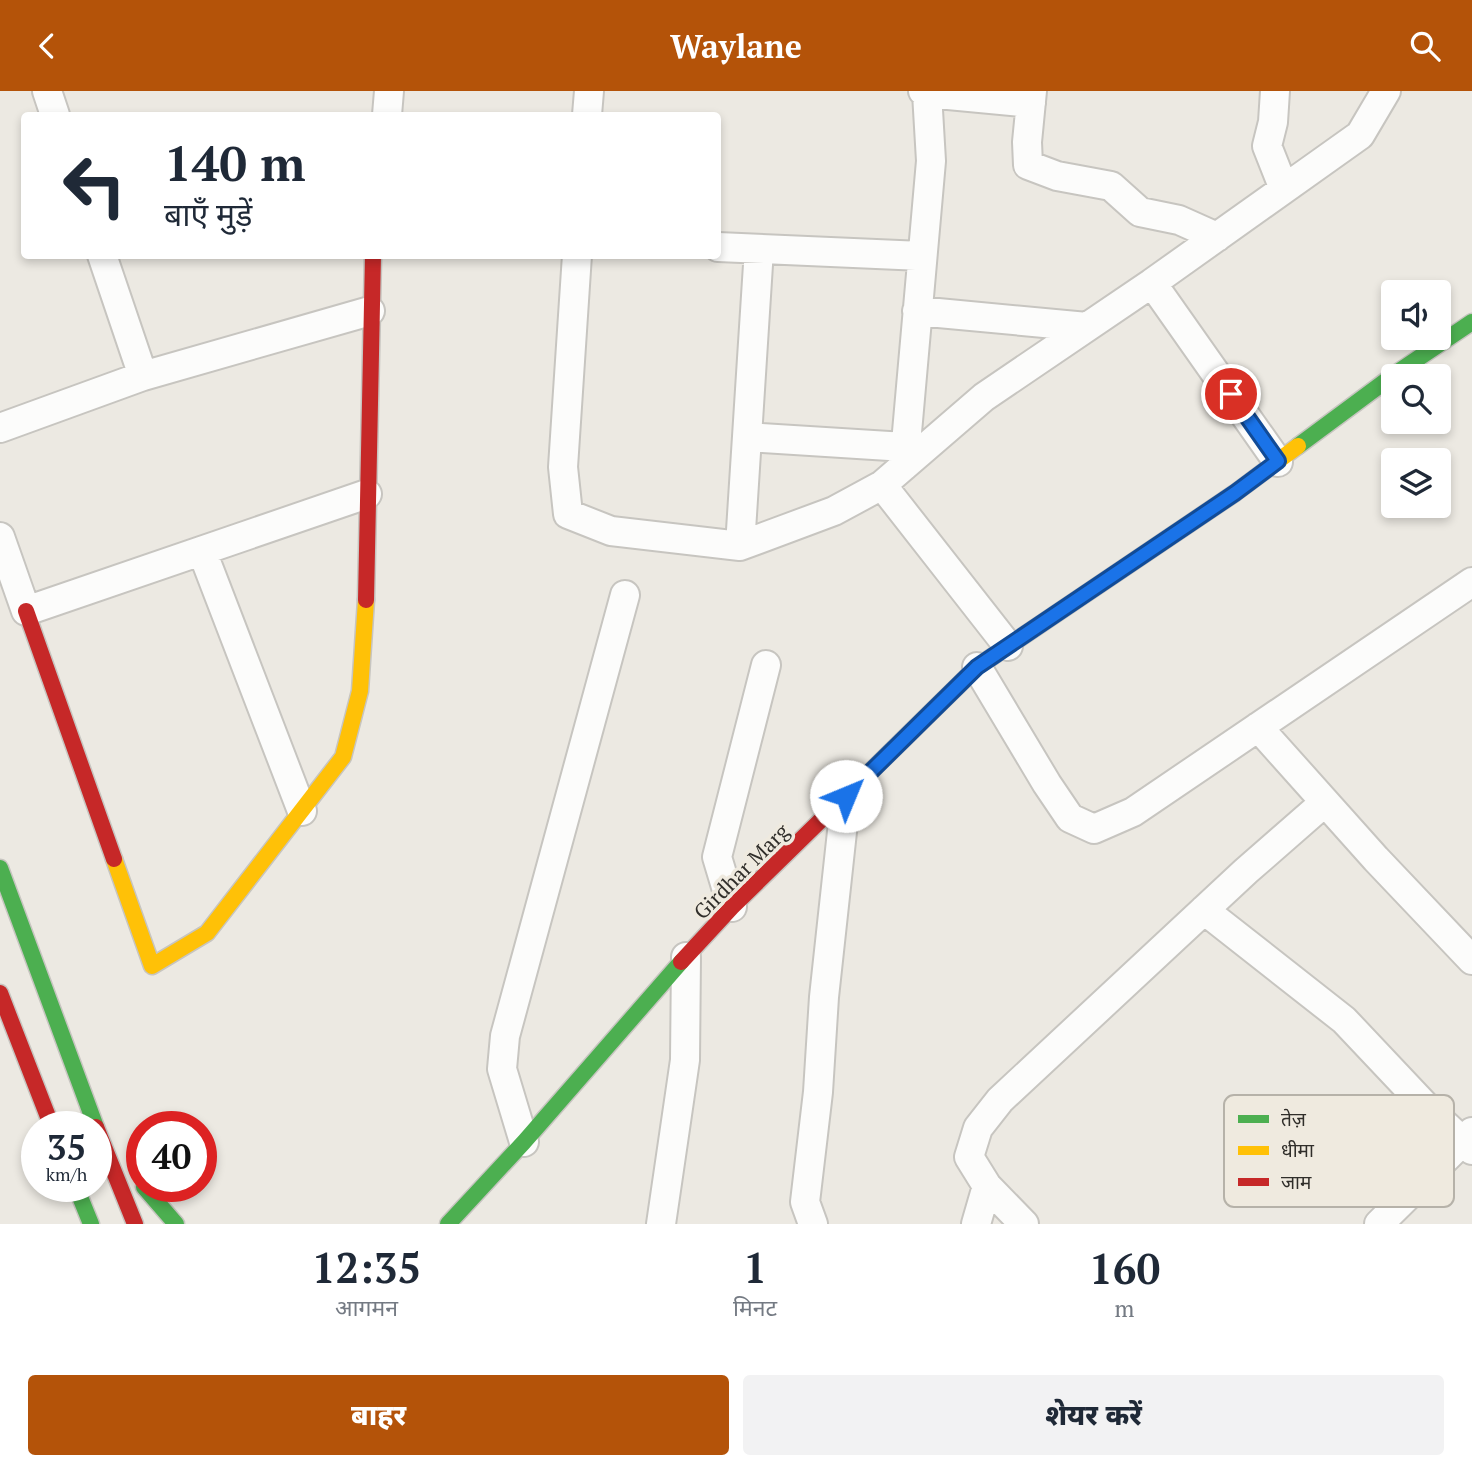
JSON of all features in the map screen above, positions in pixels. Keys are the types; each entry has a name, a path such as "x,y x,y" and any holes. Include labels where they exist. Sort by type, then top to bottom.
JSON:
{"street":[{"path":"47,91 54,112"},
{"path":"387,112 389,91"},
{"path":"587,112 589,91"},
{"path":"1275,91 1273,122 1267,146 1284,189"},
{"path":"578,259 563,467 568,514 611,531 740,545 834,511 882,485 905,456 984,397 1152,283 1360,135 1386,91"},
{"path":"905,456 931,161 925,92 1032,97 1027,142 1028,165 1057,176 1111,186 1140,212 1179,220 1217,237"},
{"path":"721,247 922,256"},
{"path":"740,545 759,249"},
{"path":"103,259 143,376"},
{"path":"0,537 152,966 207,933 343,757 360,691 366,608 373,259"},
{"path":"1152,283 1278,461"},
{"path":"0,428 143,376 370,311"},
{"path":"917,311 1087,327"},
{"name":"Girdhar Marg","path":"453,1223 732,907 977,667 1235,493 1395,373 1472,322"},
{"path":"747,437 905,456"},
{"path":"882,485 1008,646"},
{"path":"26,611 367,494"},
{"path":"202,551 302,811"},
{"path":"977,667 1070,818 1094,829 1133,812 1469,590"},
{"path":"524,1142 502,1069 505,1036 625,595"},
{"path":"732,907 717,857 766,665"},
{"path":"1258,727 1325,802 1468,948"},
{"path":"813,1224 805,1202 846,796"},
{"path":"1024,1224 987,1186 969,1157 978,1128 1000,1100 1204,910 1325,802"},
{"path":"0,868 15,926 90,1111"},
{"path":"1204,910 1344,1020 1421,1095"},
{"path":"661,1224 685,1060 686,957"},
{"path":"0,993 46,1111"},
{"path":"1454,1126 1469,1141 1454,1155"},
{"path":"112,1147 126,1164"},
{"path":"112,1166 135,1224"},
{"path":"976,1224 987,1186"},
{"path":"82,1202 91,1224"},
{"path":"157,1202 176,1224"},
{"path":"1380,1224 1398,1207"}],"traffic: fast":[{"path":"1298,446 1395,374 1472,322"},
{"path":"0,868 90,1111"},
{"path":"448,1224 524,1142 681,962"},
{"path":"82,1202 91,1224"},
{"path":"157,1202 176,1224"}],"traffic: slow":[{"path":"867,775 977,667 1235,493 1298,446"},
{"path":"114,859 152,966 207,933 343,757 360,691 366,600"}],"traffic: jam":[{"path":"366,600 373,259"},
{"path":"26,611 114,859"},
{"path":"681,962 732,907 867,775"},
{"path":"0,993 46,1111"},
{"path":"112,1167 135,1224"}],"route":[{"path":"846,796 977,667 1235,493 1278,461 1231,394"}]}
